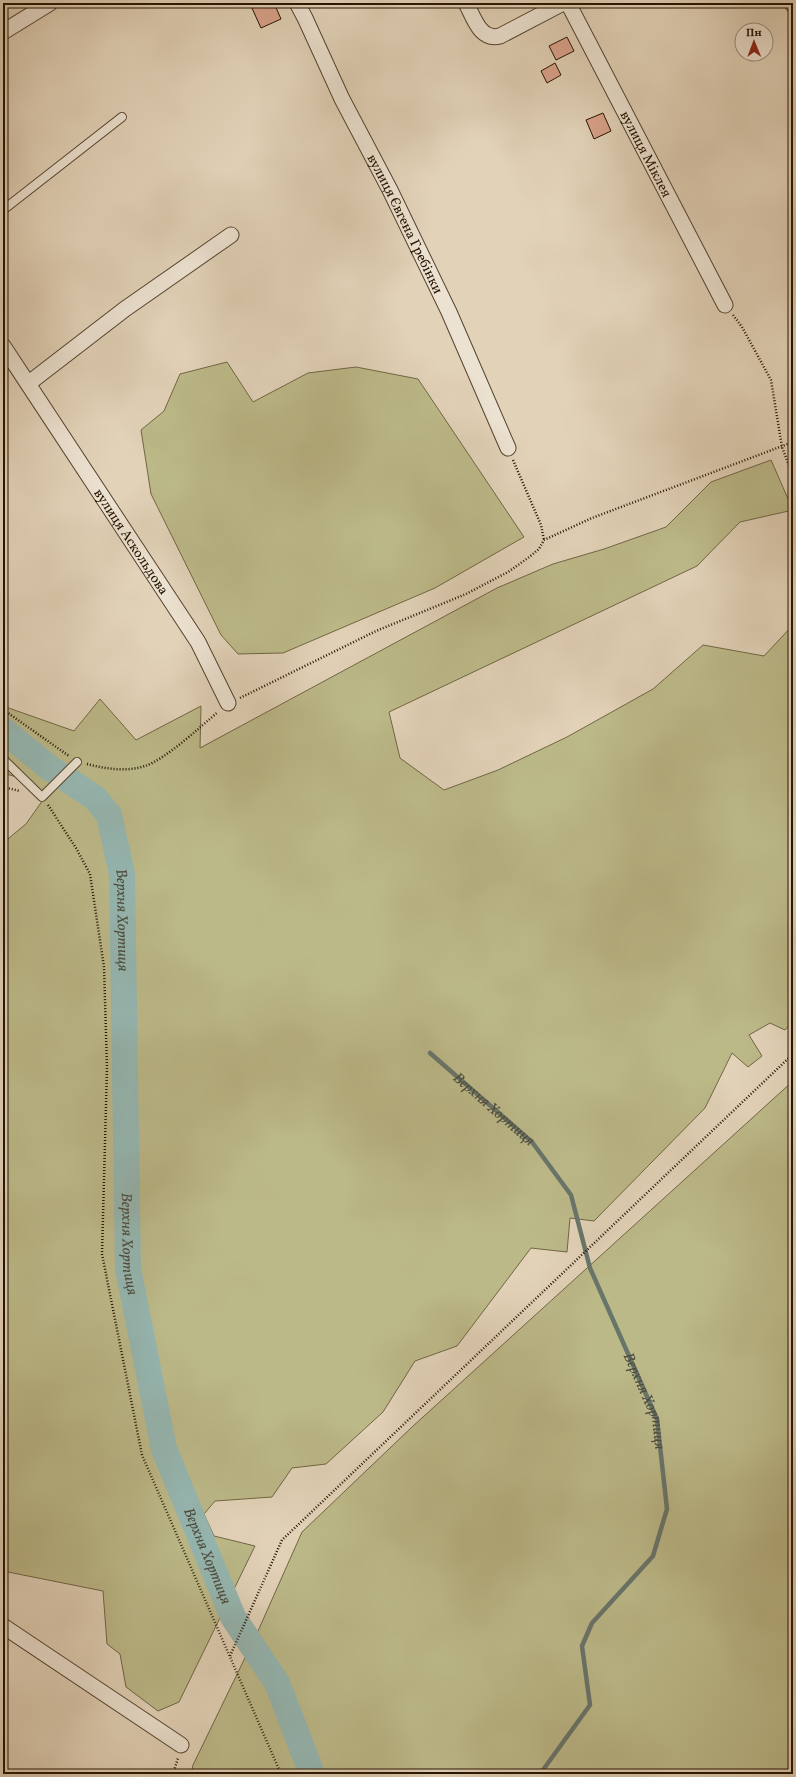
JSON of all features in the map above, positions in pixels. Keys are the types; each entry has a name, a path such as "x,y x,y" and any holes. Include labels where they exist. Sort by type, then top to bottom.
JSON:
{"street":[{"path":"3,32 50,3"},
{"name":"вулиця Євгена Гребінки","path":"296,3 305,18 342,99 390,190 449,312 508,448"},
{"path":"466,3 482,33 493,38 500,36 563,3"},
{"name":"вулиця Міклея","path":"568,3 725,305"},
{"path":"29,383 125,309 231,235"},
{"name":"вулиця Аскольдова","path":"3,346 29,383 198,642 228,703"},
{"path":"3,1626 181,1746"}],"lane":[{"path":"3,210 122,117"},
{"path":"3,759 42,797 77,762"}],"path":[{"path":"725,305 742,326 771,380 782,447 793,476"},
{"path":"3,711 77,762 108,769 146,766 168,753 228,703 376,631 466,594 518,565 539,549 544,540 592,518 793,442"},
{"path":"508,448 541,525 544,540"},
{"path":"42,797 76,848 90,874 104,967 107,1067 102,1254 142,1455 281,1774"},
{"path":"230,1656 282,1540 793,1054"}],"shaded area":[{"path":"227,362 253,402 308,373 356,367 418,379 524,537 435,588 283,653 238,654 221,635 151,494 141,430 164,411 180,374"},
{"path":"771,460 793,510 740,522 697,566 389,712 400,758 444,790 498,770 567,737 653,689 703,645 764,656 793,625 793,1021 785,1030 770,1023 749,1035 762,1056 748,1067 732,1053 705,1108 594,1221 570,1218 567,1252 531,1248 457,1346 415,1361 383,1412 326,1464 292,1468 272,1497 215,1501 204,1514 214,1536 255,1546 179,1702 158,1711 126,1687 120,1654 107,1644 103,1591 3,1571 3,843 26,824 45,797 20,778 3,773 3,706 74,731 100,699 136,740 201,706 200,748 497,588 553,564 604,549 666,527 711,482"},
{"path":"793,1081 793,1774 191,1774 193,1765 258,1631 302,1532 412,1427"}],"building":[{"path":"259,3 274,3 281,19 261,28 251,6"},
{"path":"567,37 574,51 556,60 549,46"},
{"path":"555,63 561,75 547,83 541,71"},
{"path":"603,113 611,131 594,139 586,120"}],"waterway":[{"name":"Верхня Хортиця","path":"3,730 51,769 95,798 109,815 122,874 128,1269 164,1449 233,1617 277,1683 312,1774"},
{"name":"Верхня Хортиця","path":"430,1053 532,1142 571,1195 590,1268 657,1419 667,1509 653,1556 592,1623 582,1646 590,1705 540,1774"}]}
